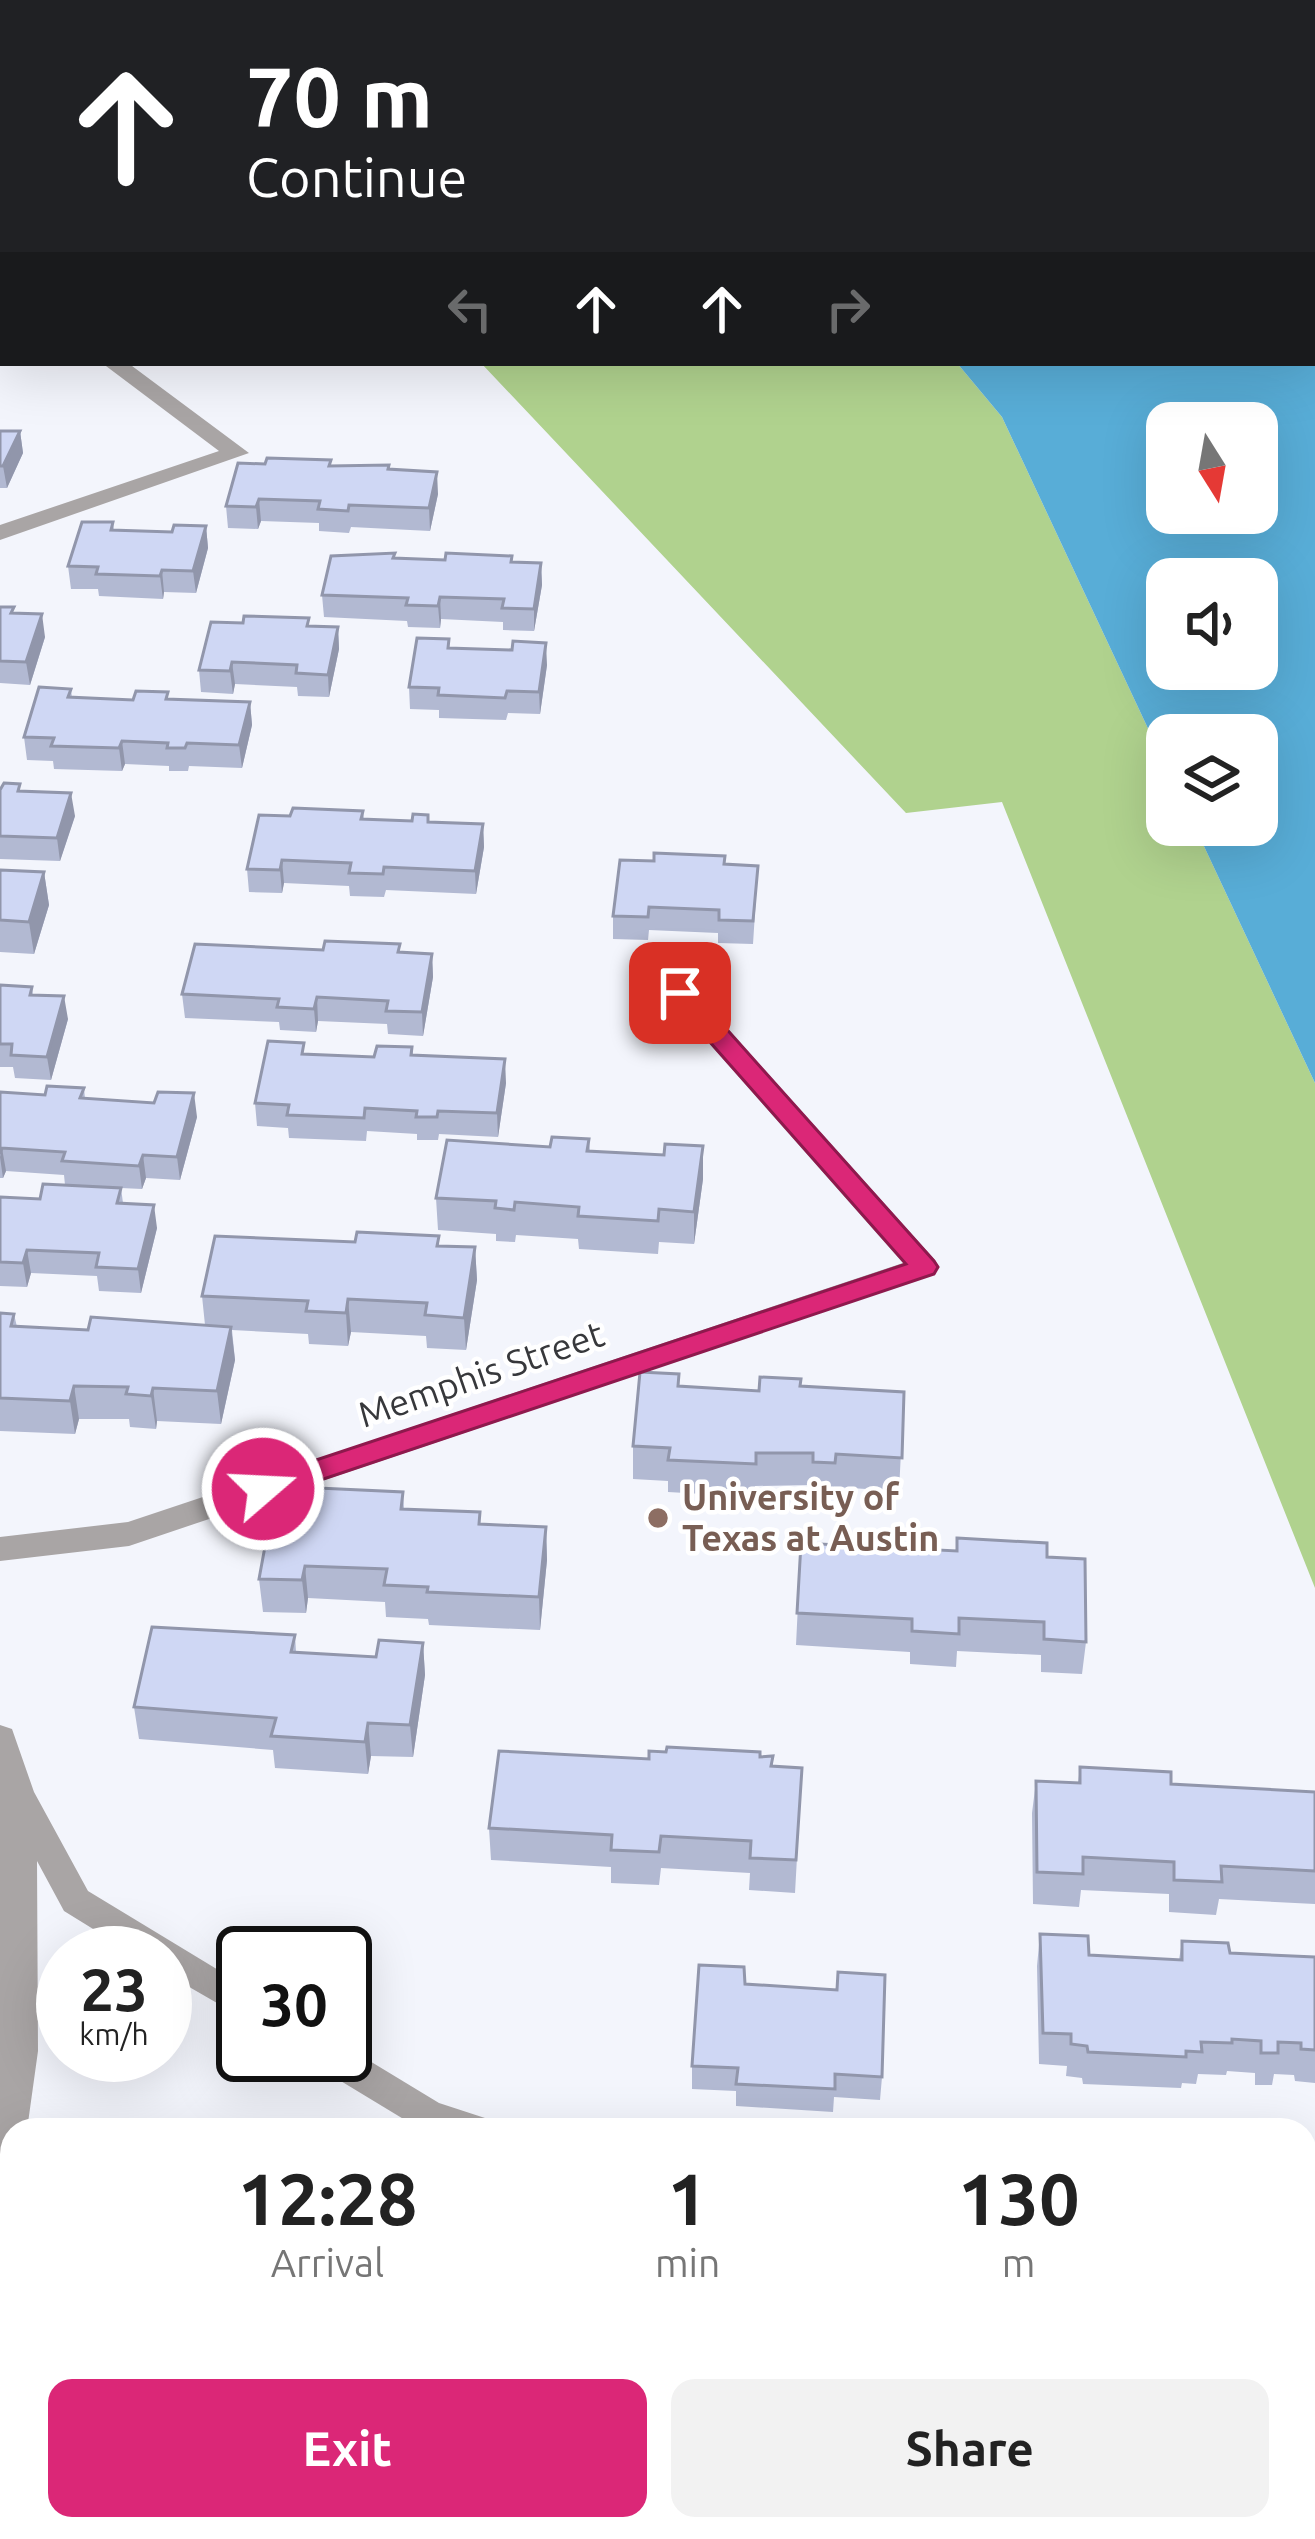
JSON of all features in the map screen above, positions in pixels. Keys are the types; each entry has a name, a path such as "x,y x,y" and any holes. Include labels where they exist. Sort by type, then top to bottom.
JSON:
{"street":[{"path":"0,533 237,453 117,366"},
{"name":"Memphis Street","path":"0,1549 129,1534 924,1267 680,993"},
{"path":"0,1738 19,1797 76,1900 118,1926"},
{"path":"10,2118 20,2050 19,1797"},
{"path":"372,2081 437,2118"}],"green space":[{"path":"484,366 960,366 1002,417 1146,724 1146,846 1204,846 1315,1083 1315,1588 1002,802 906,813"}],"water":[{"path":"960,366 1315,366 1315,1083 1204,846 1278,846 1278,714 1146,714 1146,724 1002,417"}],"building":[{"path":"0,431 20,431 3,466 0,466"},
{"path":"267,458 437,472 429,508 349,505 348,511 318,509 320,501 259,499 256,507 226,506 238,463 265,464"},
{"path":"82,522 113,522 111,530 172,532 174,525 206,526 193,571 162,570 160,576 96,574 98,567 68,566"},
{"path":"395,553 393,558 445,560 446,553 512,556 511,562 541,563 534,609 502,608 504,599 440,597 438,606 406,605 408,598 322,595 331,556"},
{"path":"0,607 14,607 11,613 42,614 26,662 0,661"},
{"path":"244,616 309,618 307,626 338,627 328,675 296,673 297,665 232,662 230,671 199,670 211,622 243,623"},
{"path":"417,638 449,639 448,648 512,650 513,641 546,643 539,692 507,691 505,698 438,695 439,688 409,687"},
{"path":"39,687 71,689 68,697 133,700 136,691 168,692 166,699 250,702 239,745 187,743 185,748 167,748 168,743 122,741 119,748 51,746 54,738 24,737"},
{"path":"4,783 20,784 18,791 71,793 57,838 0,836"},
{"path":"293,808 363,811 361,819 412,821 413,814 428,815 428,822 483,824 475,871 384,867 383,874 349,873 351,863 282,860 280,870 247,869 259,815 290,816"},
{"path":"654,853 725,856 724,864 758,866 753,921 719,920 719,910 649,907 648,917 613,916 620,860 654,861"},
{"path":"0,870 44,872 29,922 0,920"},
{"path":"325,941 400,944 398,952 432,954 422,1012 386,1011 388,1001 317,997 314,1009 277,1007 279,999 182,994 195,944 323,950"},
{"path":"0,985 32,987 30,995 64,996 47,1057 11,1055 12,1044 0,1044"},
{"path":"268,1041 304,1043 302,1054 374,1057 377,1046 412,1047 411,1055 505,1059 497,1113 438,1111 437,1117 416,1117 417,1111 365,1108 364,1118 287,1115 289,1105 255,1103"},
{"path":"47,1086 84,1088 80,1098 154,1103 158,1092 194,1093 177,1157 143,1155 139,1166 62,1161 65,1152 2,1148 0,1154 0,1092 45,1095"},
{"path":"552,1137 589,1139 587,1151 664,1155 665,1144 703,1146 694,1212 659,1209 658,1221 578,1216 579,1207 515,1202 514,1210 495,1208 496,1201 436,1198 447,1140 550,1147"},
{"path":"43,1184 121,1188 117,1203 154,1205 138,1269 96,1267 99,1253 27,1250 23,1263 0,1262 0,1197 40,1199"},
{"path":"357,1232 439,1236 437,1246 475,1247 464,1318 425,1315 427,1303 348,1299 346,1313 306,1311 308,1301 202,1296 215,1236 355,1242"},
{"path":"0,1313 14,1314 11,1326 88,1330 91,1317 231,1327 217,1391 153,1388 151,1396 126,1394 128,1387 74,1386 70,1401 0,1398"},
{"path":"640,1372 679,1374 678,1386 759,1391 760,1377 801,1379 800,1386 904,1392 902,1458 836,1454 835,1463 813,1462 813,1453 756,1453 756,1464 668,1460 670,1448 633,1446"},
{"path":"318,1488 403,1492 401,1509 480,1512 479,1524 546,1527 539,1597 427,1592 428,1587 384,1585 387,1569 305,1566 302,1580 259,1579 273,1503 315,1504"},
{"path":"957,1538 1047,1543 1047,1557 1085,1559 1086,1642 1044,1639 1044,1622 959,1618 959,1634 912,1631 912,1619 797,1613 801,1543 957,1551"},
{"path":"152,1627 295,1635 291,1652 376,1657 379,1640 423,1643 410,1725 368,1723 365,1742 271,1736 276,1718 134,1707"},
{"path":"667,1747 760,1752 760,1757 773,1756 771,1766 802,1768 796,1860 750,1858 751,1841 661,1836 659,1852 611,1850 612,1835 489,1828 499,1751 649,1759 649,1751 666,1752"},
{"path":"1080,1767 1171,1772 1171,1784 1315,1792 1315,1871 1221,1866 1222,1882 1174,1880 1174,1862 1083,1857 1083,1874 1037,1872 1036,1781 1080,1783"},
{"path":"1040,1934 1088,1936 1089,1955 1182,1960 1182,1941 1228,1943 1230,1953 1315,1957 1315,2050 1301,2049 1301,2043 1278,2042 1278,2053 1261,2053 1261,2041 1232,2039 1232,2043 1201,2042 1202,2052 1186,2051 1186,2057 1088,2052 1087,2046 1071,2044 1071,2034 1043,2033"},
{"path":"699,1965 744,1967 745,1984 837,1990 838,1972 885,1975 882,2077 835,2074 835,2089 736,2084 738,2068 692,2066"}],"place":[{"name":"University of Texas at Austin","path":"658,1518"}],"route":[{"path":"263,1489 924,1267 680,993"}]}
